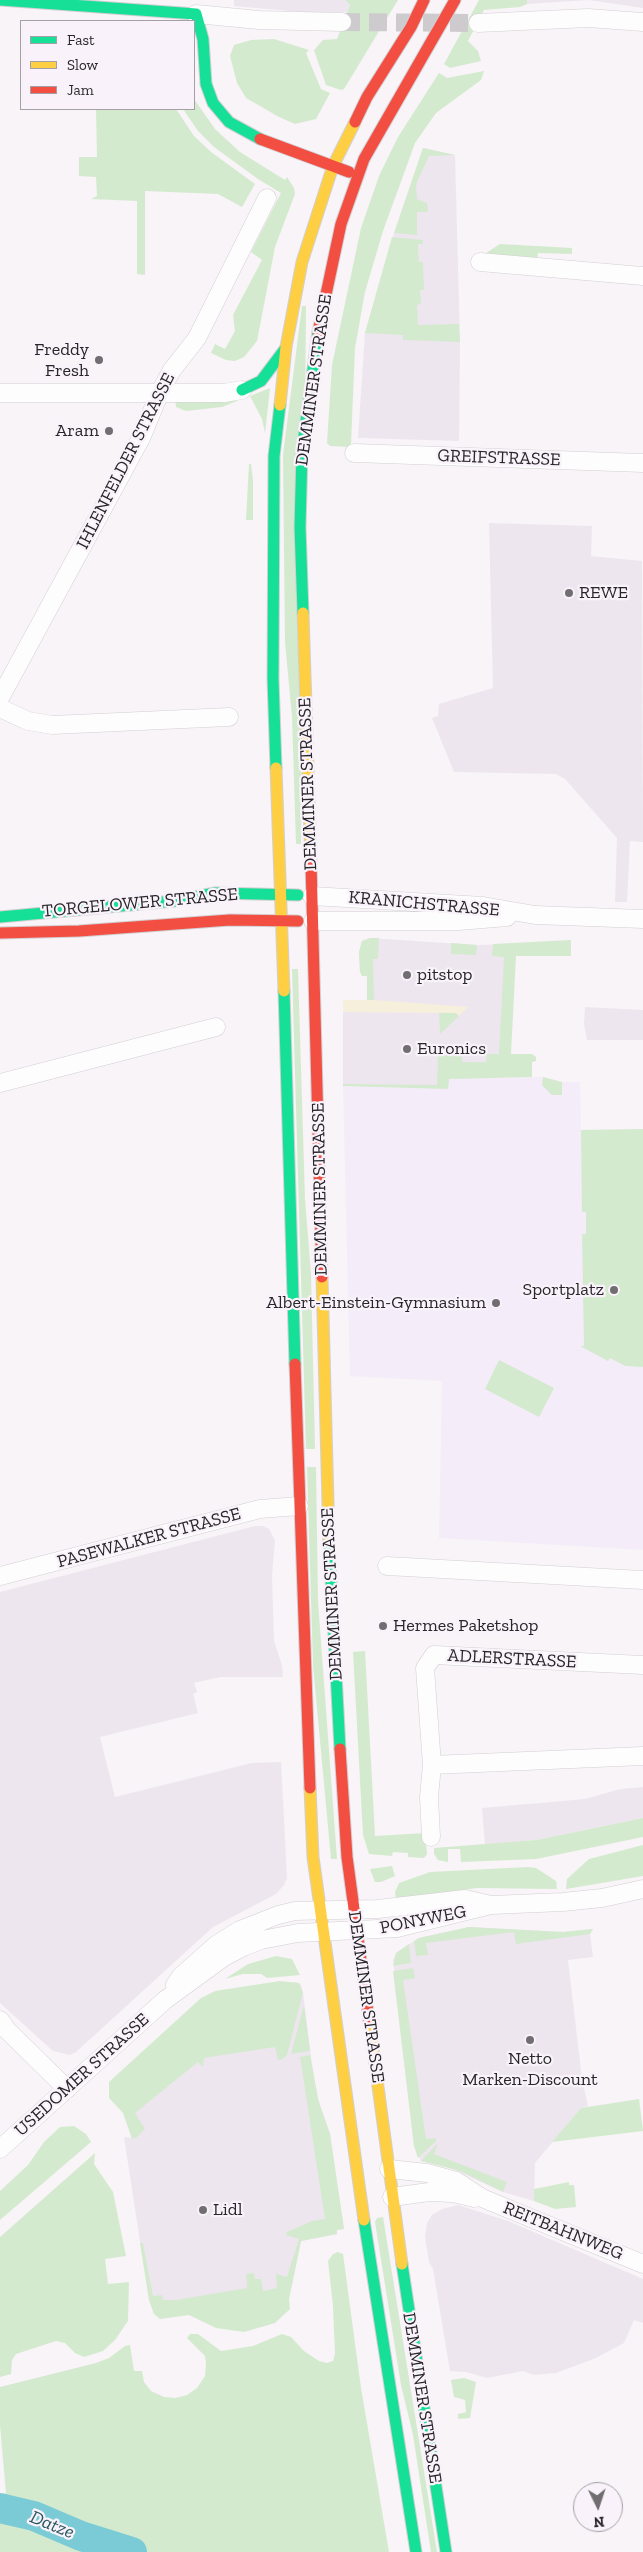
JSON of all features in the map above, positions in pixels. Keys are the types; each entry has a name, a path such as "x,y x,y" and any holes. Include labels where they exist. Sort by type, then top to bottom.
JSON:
{"main road":[{"path":"0,0 196,14 203,39 206,84 213,102 229,122 250,136 358,176"},
{"name":"DEMMINER STRASSE","path":"416,2552 383,2351 313,1857 299,1506 273,679 273,529 274,456 286,347 302,262 317,210 333,166 367,96 411,27 424,0"},
{"name":"DEMMINER STRASSE","path":"446,2552 392,2197 346,1857 330,1589 313,921 300,527 302,451 313,363 324,299 341,224 358,176 390,109 436,35 455,0"},
{"path":"242,390 261,381 286,347"},
{"name":"TORGELOWER STRASSE","path":"0,917 174,901 215,893 312,896"},
{"name":"TORGELOWER STRASSE","path":"0,933 79,931 229,920 313,921"},
{"path":"361,2201 392,2197"}],"street":[{"path":"196,14 300,22 342,22"},
{"path":"478,23 588,18 643,22"},
{"name":"IHLENFELDER STRASSE","path":"0,698 141,438 160,392 172,370 197,338 267,198"},
{"path":"480,262 643,276"},
{"path":"0,393 224,393 242,390"},
{"name":"GREIFSTRASSE","path":"354,453 643,463"},
{"path":"0,708 28,721 52,725 229,717"},
{"name":"KRANICHSTRASSE","path":"312,896 483,906 535,915"},
{"name":"KRANICHSTRASSE","path":"313,921 459,921 535,915 643,919"},
{"path":"0,1083 216,1027"},
{"name":"PASEWALKER STRASSE","path":"0,1576 260,1509 299,1506"},
{"path":"387,1566 643,1580"},
{"name":"ADLERSTRASSE","path":"431,1837 429,1797 432,1766 425,1668 434,1656 643,1665"},
{"path":"432,1766 643,1756"},
{"name":"PONYWEG","path":"324,1932 397,1928 491,1905 563,1902 602,1898 643,1889"},
{"name":"PONYWEG","path":"354,1909 466,1899 491,1905"},
{"name":"USEDOMER STRASSE","path":"165,2000 181,1976 216,1945 240,1930 278,1914 354,1909"},
{"name":"USEDOMER STRASSE","path":"0,2149 165,2000 224,1957 243,1947 281,1935 324,1932"},
{"path":"0,2020 7,2030 67,2089"},
{"name":"REITBAHNWEG","path":"389,2169 427,2173 456,2182 482,2198 643,2264"},
{"name":"REITBAHNWEG","path":"392,2197 429,2192 482,2198"}],"shaded area":[{"path":"234,0 345,0 350,4 347,12 300,12 234,6"},
{"path":"527,0 589,0 527,4"},
{"path":"589,0 643,0 643,8"},
{"path":"423,148 455,155 460,342 459,441 358,438 365,333 394,233"},
{"path":"489,523 592,526 591,556 642,561 643,842 630,841 627,902 615,902 617,838 565,779 556,774 454,772 432,718 438,716 439,704 493,688"},
{"path":"370,938 477,945 506,944 500,1078 448,1089 343,1086 343,1000 367,1000 367,976 362,976 360,972 359,952 362,941"},
{"path":"585,1007 643,1010 643,1040 587,1040 584,1024"},
{"name":"Albert-Einstein-Gymnasium","path":"543,1077 562,1082 580,1082 581,1130 643,1129 643,1550 439,1538 442,1381 350,1376 343,1086 448,1089 449,1079"},
{"path":"255,1526 263,1526 269,1529 275,1540 272,1576 274,1641 282,1665 283,1677 220,1677 194,1683 197,1692 193,1694 198,1713 100,1737 115,1797 252,1763 281,1762 287,1878 276,1894 213,1927 76,2052 70,2055 53,2051 0,2003 0,1592"},
{"path":"643,1787 643,1818 536,1840 485,1845 482,1808 585,1799 620,1789"},
{"path":"469,1927 563,1932 593,1929 590,1934 593,1957 568,1960 582,2079 588,2106 581,2108 535,2163 534,2201 503,2192 448,2167 421,2161 414,2146 393,1960 396,1953 419,1938"},
{"path":"295,1982 301,1985 303,1993 318,2099 330,2134 344,2229 337,2230 337,2234 301,2241 289,2299 154,2314 149,2300 124,2137 132,2138 126,2119"},
{"path":"458,2205 508,2221 643,2279 643,2323 634,2320 624,2343 596,2358 556,2373 534,2375 523,2371 487,2378 466,2372 450,2371 433,2269 429,2262 425,2237 427,2223 432,2215 442,2209"}],"green space":[{"path":"345,0 398,0 344,89 341,90 326,85 314,50 323,40 337,39 350,5"},
{"path":"479,0 527,0 527,4 520,7 484,10 468,41 478,51 481,61 450,68 444,64"},
{"path":"274,39 309,50 306,53 321,89 330,93 316,119 295,124 279,117 246,98 237,83 230,56 234,45 251,40"},
{"path":"484,71 481,80 436,113 415,143 383,231 365,292 355,348 351,444 348,447 330,446 327,443 332,365 361,228 379,176 398,137 439,73 447,78"},
{"path":"195,100 215,129 240,152 285,180 287,177 294,188 295,194 275,247 257,341 244,357 235,361 226,360 211,353 215,344 225,349 235,331 233,315 262,260 251,252 281,193 214,147 198,131 184,110 195,110"},
{"path":"96,110 177,110 194,136 211,152 255,184 242,207 218,194 145,191 145,275 137,274 137,201 91,199 97,196 96,177 79,176 79,157 97,157"},
{"path":"423,148 455,155 429,156 416,184 417,199 427,203 428,212 417,212 417,235 394,233"},
{"path":"392,237 423,240 423,244 418,244 419,262 423,262 424,290 420,290 421,304 417,305 418,325 459,324 460,342 403,340 403,335 365,333"},
{"path":"500,244 572,248 572,254 538,253 537,260 486,256 486,253"},
{"path":"302,306 306,306 301,844 296,844 292,717 285,642 283,455"},
{"path":"270,388 265,433 262,419 250,396"},
{"path":"175,397 236,399 237,401 222,407 186,411 176,407"},
{"path":"249,464 251,464 253,480 253,520 246,520"},
{"path":"370,938 379,938 378,959 373,959 374,1000 367,1000 367,976 362,976 360,972 359,952 362,941"},
{"path":"571,940 571,956 516,956 511,1054 532,1054 536,1057 536,1061 532,1062 532,1077 449,1079 448,1089 343,1086 343,1084 437,1085 438,1055 462,1055 462,1062 486,1062 487,1054 499,1054 504,957 492,956 493,944"},
{"path":"451,943 477,945 476,955 451,954"},
{"path":"292,969 298,969 305,1199 311,1274 315,1449 306,1449"},
{"path":"439,1013 456,1013 459,1016 440,1034"},
{"path":"543,1077 562,1082 562,1095 552,1095 542,1085"},
{"name":"Sportplatz","path":"643,1129 643,1367 625,1366 610,1358 608,1361 580,1346 584,1346 582,1234 586,1234 586,1212 582,1212 581,1130"},
{"path":"499,1360 554,1388 539,1417 485,1389"},
{"path":"307,1467 316,1467 318,1601 337,1859 331,1859 313,1665"},
{"path":"365,1651 375,1836 425,1833 427,1854 424,1858 408,1857 408,1853 393,1852 392,1856 369,1854 363,1835 353,1652"},
{"path":"643,1818 643,1837 536,1859 461,1862 460,1849 448,1849 448,1862 438,1860 434,1854 434,1848 536,1840"},
{"path":"643,1845 643,1876 566,1889 567,1879 589,1859"},
{"path":"392,1866 395,1876 381,1882 375,1882 370,1869"},
{"path":"536,1868 556,1881 557,1889 477,1888 396,1899 395,1892 399,1883 430,1872"},
{"path":"469,1927 563,1932 593,1929 590,1934 516,1944 514,1932 426,1943 428,1955 416,1956 414,1941 419,1938"},
{"path":"409,1944 411,1963 393,1966 396,1953"},
{"path":"276,1956 292,1959 300,1975 267,1978 261,1974 243,1974 225,1979 248,1964"},
{"path":"413,1968 415,1978 403,1980 426,2139 436,2138 436,2141 418,2158 414,2146 393,1971"},
{"path":"280,1981 299,1983 303,1993 287,2055 283,2059 278,2060 275,2047 204,2058 203,2067 198,2062 135,2113 145,2129 132,2139 123,2113 109,2098 109,2082 201,1998 215,1991"},
{"path":"304,2005 310,2051 291,2054 297,2031"},
{"path":"310,2055 318,2099 330,2134 344,2229 337,2230 337,2234 301,2241 289,2299 290,2309 275,2323 244,2332 216,2328 189,2315 160,2319 154,2314 149,2300 140,2243 143,2243 153,2296 162,2295 163,2300 176,2300 247,2288 246,2274 254,2273 255,2279 261,2279 263,2291 277,2288 276,2274 287,2277 299,2239 286,2235 287,2232 312,2221 325,2219 300,2057"},
{"path":"639,2099 643,2131 552,2142 581,2108"},
{"path":"74,2126 86,2134 91,2142 0,2220 0,2191 28,2165 44,2142 60,2127"},
{"path":"438,2143 434,2154 507,2182 503,2192 460,2171 421,2161"},
{"path":"95,2153 94,2164 113,2192 126,2256 105,2259 108,2284 129,2282 128,2321 115,2340 103,2351 84,2357 75,2353 65,2343 56,2341 16,2354 12,2360 11,2374 0,2377 0,2237"},
{"path":"569,2182 569,2185 574,2185 576,2207 555,2209 534,2201 534,2189"},
{"path":"383,2217 437,2552 431,2552 413,2435 401,2385 375,2222 377,2218"},
{"path":"338,2252 343,2254 361,2388 389,2552 0,2552 0,2494 6,2493 0,2425 0,2387 96,2363 109,2358 125,2346 130,2345 134,2371 142,2371 144,2382 151,2391 164,2397 175,2398 187,2395 197,2388 205,2376 206,2364 205,2356 187,2338 190,2334 198,2334 221,2351 253,2346 282,2334 291,2337 304,2351 319,2361 327,2363 333,2361 335,2354 333,2306 328,2261 333,2254"},
{"path":"464,2378 476,2382 470,2418 458,2419 458,2414 466,2412 465,2400 454,2397 451,2380"}],"sand":[{"path":"343,1000 374,1000 468,1007 459,1016 456,1013 343,1012"}],"waterway":[{"name":"Datze","path":"0,2508 34,2516 81,2536 132,2552"}],"tunnel":[{"path":"342,22 478,23"}],"traffic: fast":[{"path":"0,0 196,14 203,39 206,84 213,103 229,122 260,139"},
{"path":"303,613 300,527 302,451 318,332"},
{"path":"242,390 261,381 285,349"},
{"path":"276,768 273,679 274,456 280,405"},
{"path":"0,917 174,901 215,893 298,895"},
{"path":"284,991 295,1364"},
{"path":"329,1541 340,1749"},
{"path":"364,2220 416,2552"},
{"path":"402,2264 446,2552"}],"traffic: slow":[{"path":"280,405 286,347 302,262 333,166 355,122"},
{"path":"303,613 311,863"},
{"path":"276,768 284,991"},
{"path":"322,1277 329,1541"},
{"path":"310,1788 313,1857 364,2220"},
{"path":"369,2020 402,2264"}],"traffic: jam":[{"path":"355,122 367,97 411,27 424,0"},
{"path":"318,332 341,224 364,159 455,0"},
{"path":"260,139 349,172"},
{"path":"311,863 322,1277"},
{"path":"0,933 79,931 230,920 298,921"},
{"path":"295,1364 310,1788"},
{"path":"340,1749 347,1857 369,2020"}],"place":[{"name":"Freddy Fresh","path":"99,360"},
{"name":"Aram","path":"109,431"},
{"name":"REWE","path":"569,593"},
{"name":"pitstop","path":"407,975"},
{"name":"Euronics","path":"407,1049"},
{"name":"Sportplatz","path":"614,1290"},
{"name":"Albert-Einstein-Gymnasium","path":"496,1303"},
{"name":"Hermes Paketshop","path":"383,1626"},
{"name":"Netto Marken-Discount","path":"530,2040"},
{"name":"Lidl","path":"203,2210"}]}
